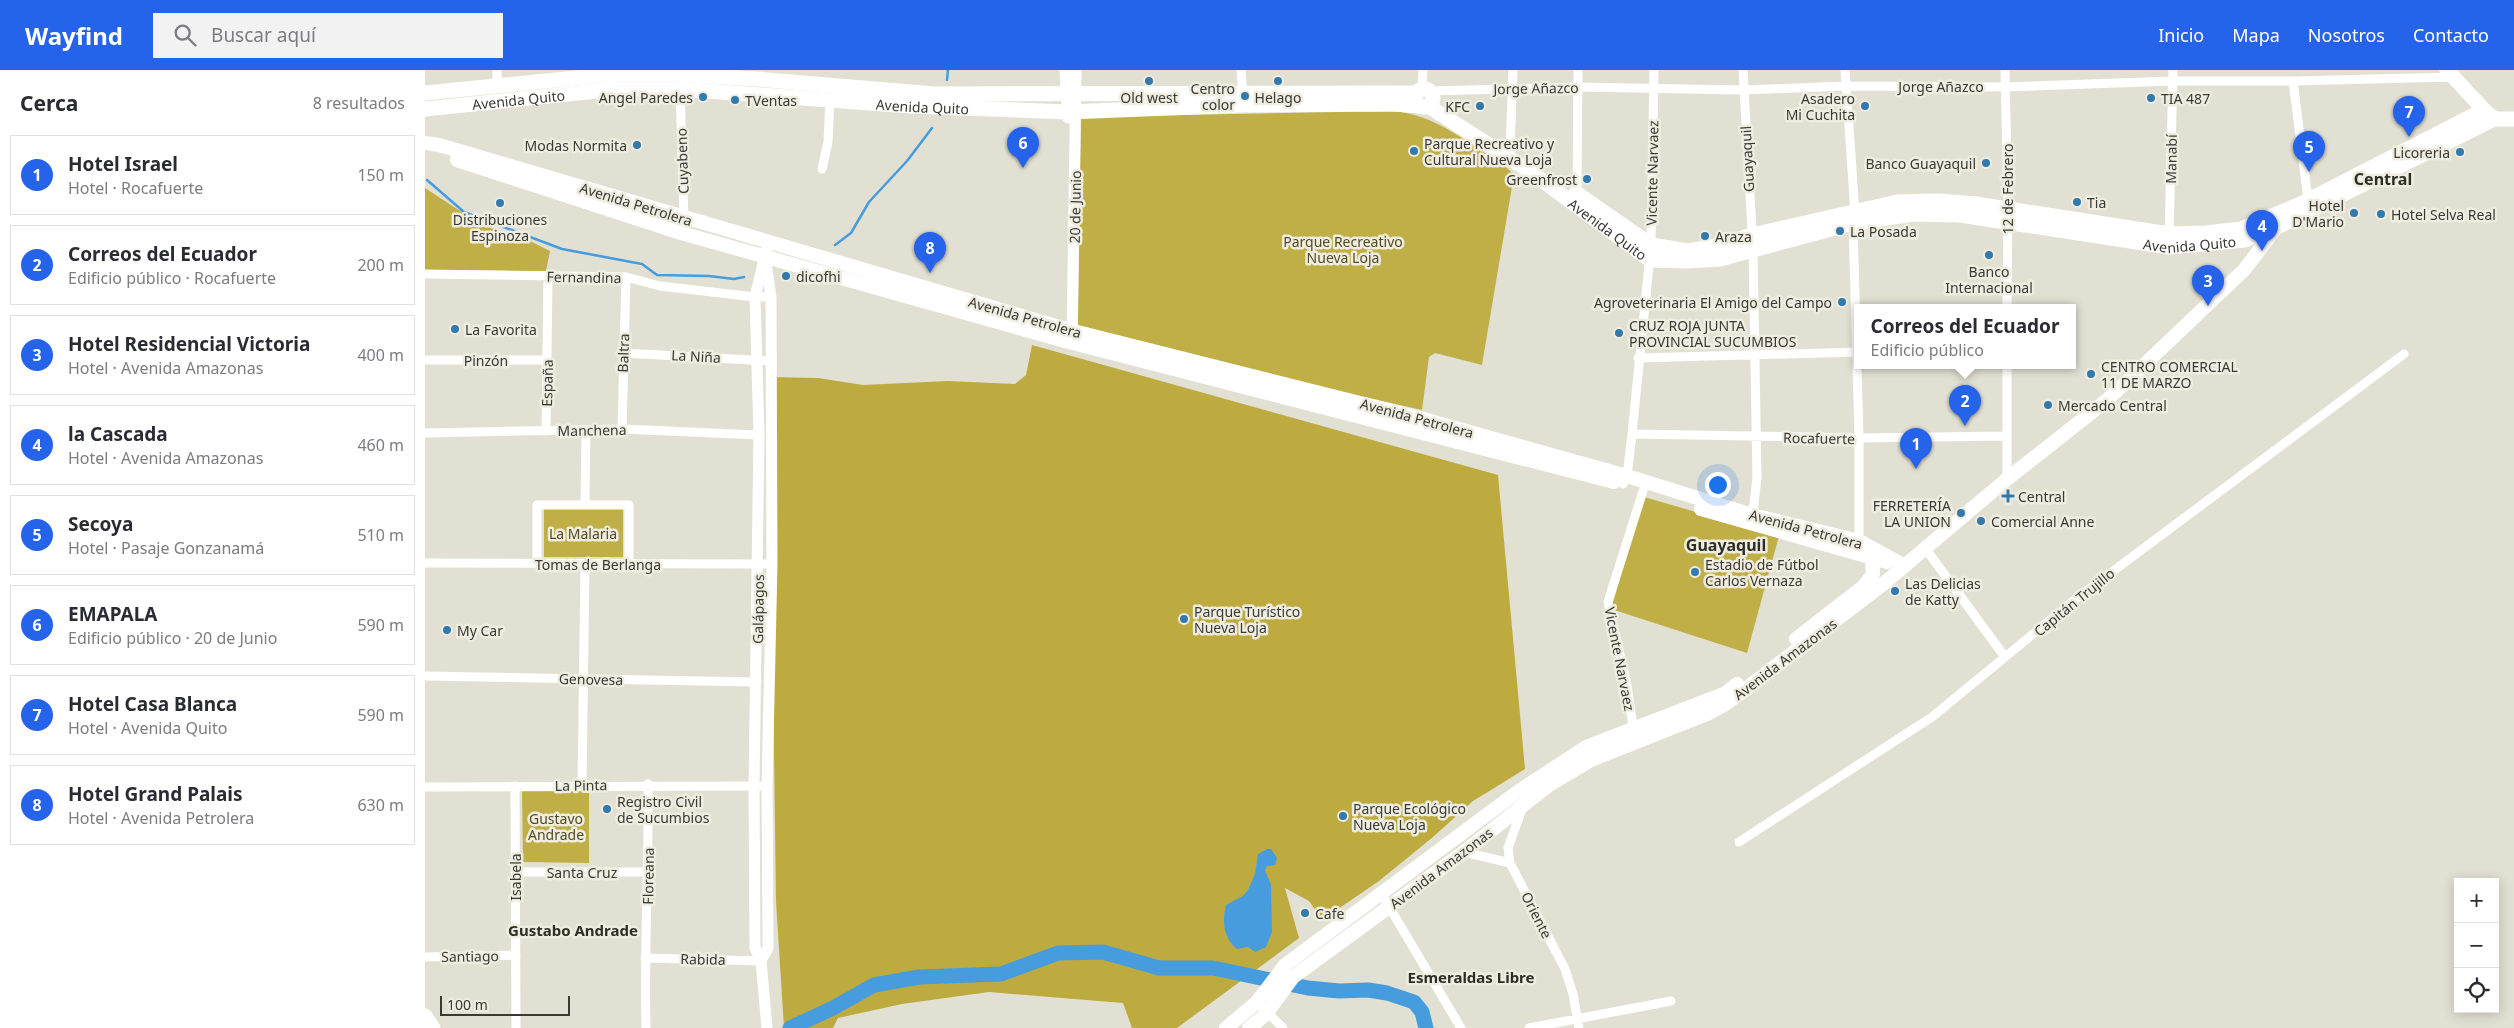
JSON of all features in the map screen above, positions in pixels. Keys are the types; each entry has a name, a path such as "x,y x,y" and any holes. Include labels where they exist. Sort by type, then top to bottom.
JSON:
{"main road":[{"path":"2450,74 2489,114 2514,119"},
{"name":"Avenida Quito","path":"425,94 497,77 678,78 757,81 935,94 1070,94 1243,99 1425,98 1510,149 1650,252 1687,261 1721,259 1752,242 1854,218 1914,214 2007,216 2169,241 2245,240 2277,227 2489,114"},
{"name":"Avenida Quito","path":"425,109 616,78"},
{"name":"Avenida Quito","path":"757,81 830,99 953,108 1072,112 1243,99"},
{"name":"Avenida Quito","path":"1425,98 1522,166 1575,198"},
{"name":"Avenida Quito","path":"2169,241 2206,233 2241,229 2308,200 2489,114"},
{"name":"Avenida Petrolera","path":"425,143 439,145 684,219 768,242 1069,336"},
{"name":"Avenida Petrolera","path":"425,147 432,152 681,233 765,257 1069,336 1416,417 1752,520"},
{"name":"Avenida Amazonas","path":"1249,1028 1269,1010 1293,977 1464,852 1525,802 1591,760 1707,714 1727,703 1905,566 2007,479 2106,401 2244,270 2277,227"},
{"name":"Avenida Petrolera","path":"1625,480 1643,491 1864,551 1905,566"},
{"name":"Avenida Petrolera","path":"1864,551 1905,566"},
{"name":"Avenida Amazonas","path":"1226,1028 1260,998 1285,964 1549,771 1586,747 1726,693 1864,586 1873,574 1864,551"},
{"path":"425,1016 433,1028"}],"street":[{"name":"20 de Junio","path":"1065,70 1072,112 1069,336"},
{"name":"20 de Junio","path":"1070,94 1076,70"},
{"path":"1241,70 1243,99"},
{"path":"1423,70 1425,98"},
{"path":"1510,149 1513,70"},
{"path":"1575,198 1578,70"},
{"name":"Vicente Narvaez","path":"1625,480 1632,434 1638,358 1650,252 1654,70"},
{"name":"Guayaquil","path":"1743,70 1752,242 1757,478 1752,520"},
{"path":"1845,70 1854,218 1855,304"},
{"name":"12 de Febrero","path":"2005,70 2007,304"},
{"name":"Manabí","path":"2169,241 2173,70"},
{"name":"Jorge Añazco","path":"1425,98 1513,88 1579,87 1743,90 1846,86 2005,87 2173,81 2293,81 2450,74"},
{"name":"Cuyabeno","path":"678,78 684,219 681,233"},
{"path":"2293,81 2308,200"},
{"path":"822,169 828,142 830,99"},
{"name":"Galápagos","path":"767,1028 761,961 755,948 754,786 759,564 759,434 755,297 768,242"},
{"name":"Galápagos","path":"761,961 768,948 767,786 772,564 771,297 765,257"},
{"name":"Fernandina","path":"425,274 626,277 660,286 755,297 771,297"},
{"name":"España","path":"546,431 547,276"},
{"name":"Baltra","path":"622,429 626,277"},
{"path":"1638,358 1854,352"},
{"name":"La Niña","path":"623,353 770,361"},
{"name":"Capitán Trujillo","path":"1739,842 1932,717 2137,552 2404,354"},
{"name":"Pinzón","path":"425,360 547,360"},
{"path":"1857,369 1864,551"},
{"path":"2007,369 2007,479"},
{"name":"Manchena","path":"425,433 622,429 759,434"},
{"path":"585,505 586,430"},
{"name":"Rocafuerte","path":"1632,434 1859,438 2007,436"},
{"name":"Vicente Narvaez","path":"1637,742 1632,728 1627,685 1608,602 1643,491"},
{"path":"537,564 537,505 629,505 629,564"},
{"path":"1925,548 2005,657"},
{"name":"Tomas de Berlanga","path":"425,563 772,564"},
{"path":"582,785 585,564"},
{"name":"Genovesa","path":"425,676 757,682"},
{"name":"La Pinta","path":"425,787 648,784 767,786"},
{"name":"Floreana","path":"646,1028 645,958 649,872 648,784"},
{"name":"Isabela","path":"515,786 516,1028"},
{"path":"1464,852 1510,863 1508,848 1525,802"},
{"name":"Oriente","path":"1510,863 1565,969 1573,994 1578,1024"},
{"name":"Santa Cruz","path":"515,872 649,872"},
{"path":"1381,893 1461,1028"},
{"name":"Santiago","path":"425,957 516,955"},
{"name":"Rabida","path":"645,958 761,961"},
{"path":"1260,998 1283,1028"},
{"path":"1529,1028 1578,1024 1671,1001"}],"green space":[{"name":"Parque Recreativo Nueva Loja","path":"1393,111 1409,113 1424,118 1453,132 1507,168 1514,175 1482,365 1435,353 1429,357 1422,410 1338,391 1078,325 1081,117"},
{"path":"425,188 480,224 532,242 550,251 546,271 425,270"},
{"name":"Estadio de Fútbol Carlos Vernaza","path":"1644,497 1779,536 1747,653 1611,609"},
{"name":"La Malaria","path":"544,509 623,509 623,557 544,557"},
{"name":"Gustavo Andrade","path":"522,789 589,789 589,863 523,862"}],"shaded area":[{"path":"1032,345 1498,475 1525,769 1473,801 1379,881 1322,920 1309,901 1285,888 1299,938 1177,1028 1132,1028 1123,1003 989,992 902,1004 838,1018 833,1028 784,1028 776,901 769,377 818,378 863,385 948,381 1015,384 1026,375"}],"water":[{"path":"1271,849 1277,858 1275,865 1267,866 1265,870 1271,885 1272,932 1266,947 1255,952 1248,947 1237,949 1226,934 1224,917 1226,905 1243,896 1248,890 1255,874 1258,854"}],"waterway":[{"path":"947,80 948,70"},
{"path":"835,245 851,233 869,202 907,161 932,128"},
{"path":"427,180 464,212 562,249 642,264 657,275 709,276 734,279 744,277"},
{"path":"790,1028 833,1008 874,985 919,977 1001,974 1058,953 1103,952 1159,968 1213,968 1308,988 1339,991 1368,990 1387,993 1414,1002 1422,1012 1426,1028"}],"place":[{"name":"Old west","path":"1149,81"},
{"name":"Helago","path":"1278,81"},
{"name":"Centro color","path":"1245,96"},
{"name":"Angel Paredes","path":"703,97"},
{"name":"TIA 487","path":"2151,98"},
{"name":"TVentas","path":"735,100"},
{"name":"KFC","path":"1480,106"},
{"name":"Asadero Mi Cuchita","path":"1865,106"},
{"name":"Hotel Casa Blanca","path":"2409,137"},
{"name":"Modas Normita","path":"637,145"},
{"name":"Parque Recreativo y Cultural Nueva Loja","path":"1414,151"},
{"name":"Licoreria","path":"2460,152"},
{"name":"Banco Guayaquil","path":"1986,163"},
{"name":"EMAPALA","path":"1023,168"},
{"name":"Secoya","path":"2309,172"},
{"name":"Greenfrost","path":"1587,179"},
{"name":"Tia","path":"2077,202"},
{"name":"Distribuciones Espinoza","path":"500,203"},
{"name":"Hotel D'Mario","path":"2354,213"},
{"name":"Hotel Selva Real","path":"2381,214"},
{"name":"La Posada","path":"1840,231"},
{"name":"Araza","path":"1705,236"},
{"name":"la Cascada","path":"2262,251"},
{"name":"Banco Internacional","path":"1989,255"},
{"name":"Hotel Grand Palais","path":"930,273"},
{"name":"dicofhi","path":"786,276"},
{"name":"Agroveterinaria El Amigo del Campo","path":"1842,302"},
{"name":"Hotel Residencial Victoria","path":"2208,306"},
{"name":"La Favorita","path":"455,329"},
{"name":"CRUZ ROJA JUNTA PROVINCIAL SUCUMBIOS","path":"1619,333"},
{"name":"CENTRO COMERCIAL 11 DE MARZO","path":"2091,374"},
{"name":"Mercado Central","path":"2048,405"},
{"name":"Correos del Ecuador","path":"1965,426"},
{"name":"Hotel Israel","path":"1916,469"},
{"name":"Central","path":"2008,496"},
{"name":"FERRETERÍA LA UNION","path":"1961,513"},
{"name":"Comercial Anne","path":"1981,521"},
{"name":"Estadio de Fútbol Carlos Vernaza","path":"1695,572"},
{"name":"Las Delicias de Katty","path":"1895,591"},
{"name":"Parque Turístico Nueva Loja","path":"1184,619"},
{"name":"My Car","path":"447,630"},
{"name":"Registro Civil de Sucumbios","path":"607,809"},
{"name":"Parque Ecológico Nueva Loja","path":"1343,816"},
{"name":"Cafe","path":"1305,913"}],"district":[{"name":"Central","path":"2383,179"},
{"name":"Guayaquil","path":"1726,545"},
{"name":"Gustabo Andrade","path":"573,930"},
{"name":"Esmeraldas Libre","path":"1471,977"}]}
